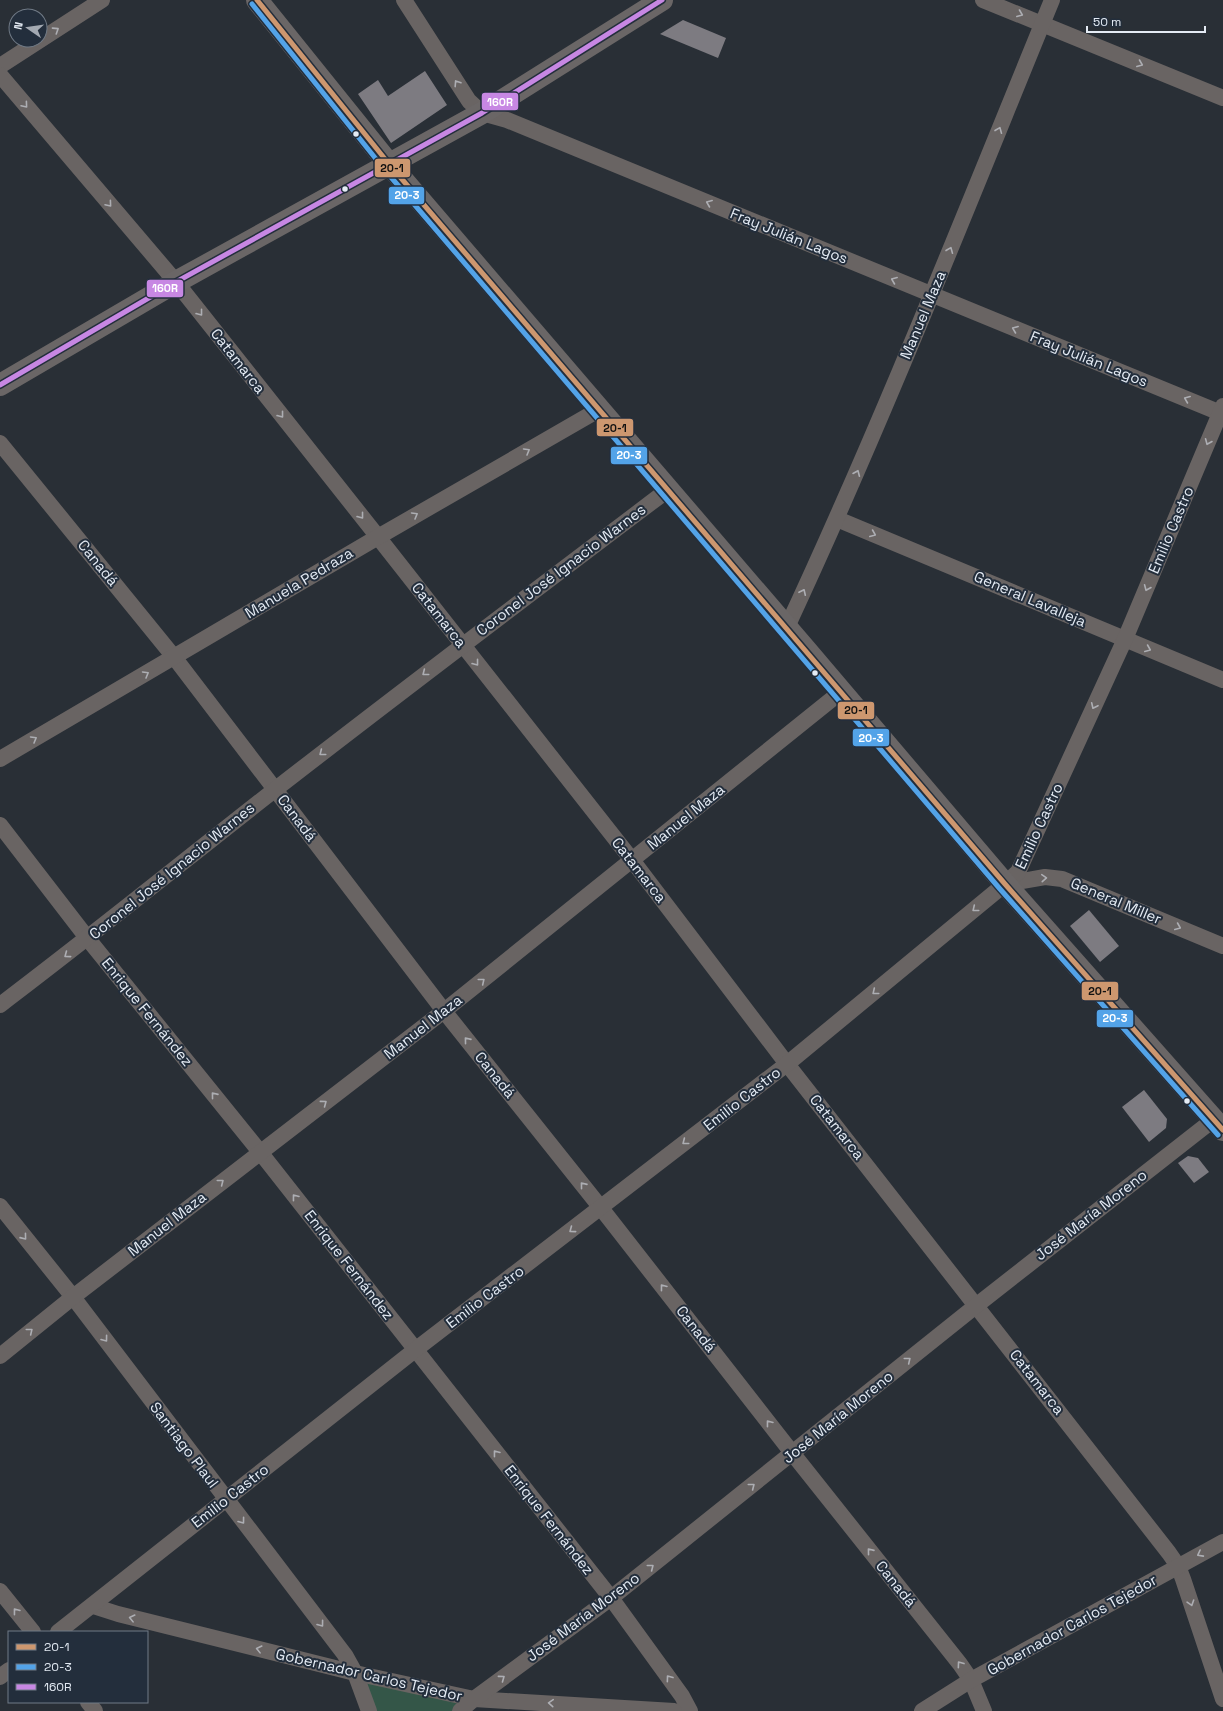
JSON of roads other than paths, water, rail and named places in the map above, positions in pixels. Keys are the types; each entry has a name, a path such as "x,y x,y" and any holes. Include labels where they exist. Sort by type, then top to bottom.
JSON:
{"main road":[{"path":"257,0 389,164 842,691 1005,884 1218,1125"},
{"path":"0,385 176,282 482,113 662,0"}],"street":[{"path":"0,66 102,0"},
{"name":"Fray Julián Lagos","path":"404,0 469,101 482,113 507,120 931,295 1222,411"},
{"path":"984,0 1223,98"},
{"name":"Manuel Maza","path":"787,627 838,519 1052,0"},
{"name":"Catamarca","path":"0,75 176,282 378,537 632,860 787,1064 1169,1552 1178,1566 1223,1698"},
{"name":"Manuela Pedraza","path":"0,759 378,537 600,409"},
{"name":"Emilio Castro","path":"59,1631 93,1606 415,1350 787,1064 1018,872 1125,639 1222,411"},
{"name":"Canadá","path":"0,442 174,658 444,1011 960,1664 971,1680 984,1711"},
{"name":"Coronel José Ignacio Warnes","path":"0,1005 88,938 275,789 462,645 669,490"},
{"name":"General Lavalleja","path":"838,519 1223,680"},
{"name":"Manuel Maza","path":"0,1356 73,1297 444,1011 842,691"},
{"name":"Enrique Fernández","path":"0,825 88,938 260,1152 611,1598 682,1696 690,1711"},
{"name":"General Miller","path":"1005,884 1045,877 1062,879 1223,946"},
{"name":"José María Moreno","path":"460,1711 474,1699 611,1598 793,1454 977,1305 1218,1125"},
{"name":"Santiago Plaul","path":"0,1206 73,1297 345,1655 355,1673 369,1711"},
{"name":"Gobernador Carlos Tejedor","path":"922,1711 971,1680 1223,1542"},
{"path":"0,1591 32,1631"},
{"name":"Gobernador Carlos Tejedor","path":"93,1606 118,1614 355,1673 474,1699 674,1711"},
{"path":"0,1677 8,1671"},
{"path":"89,1703 95,1711"}]}
